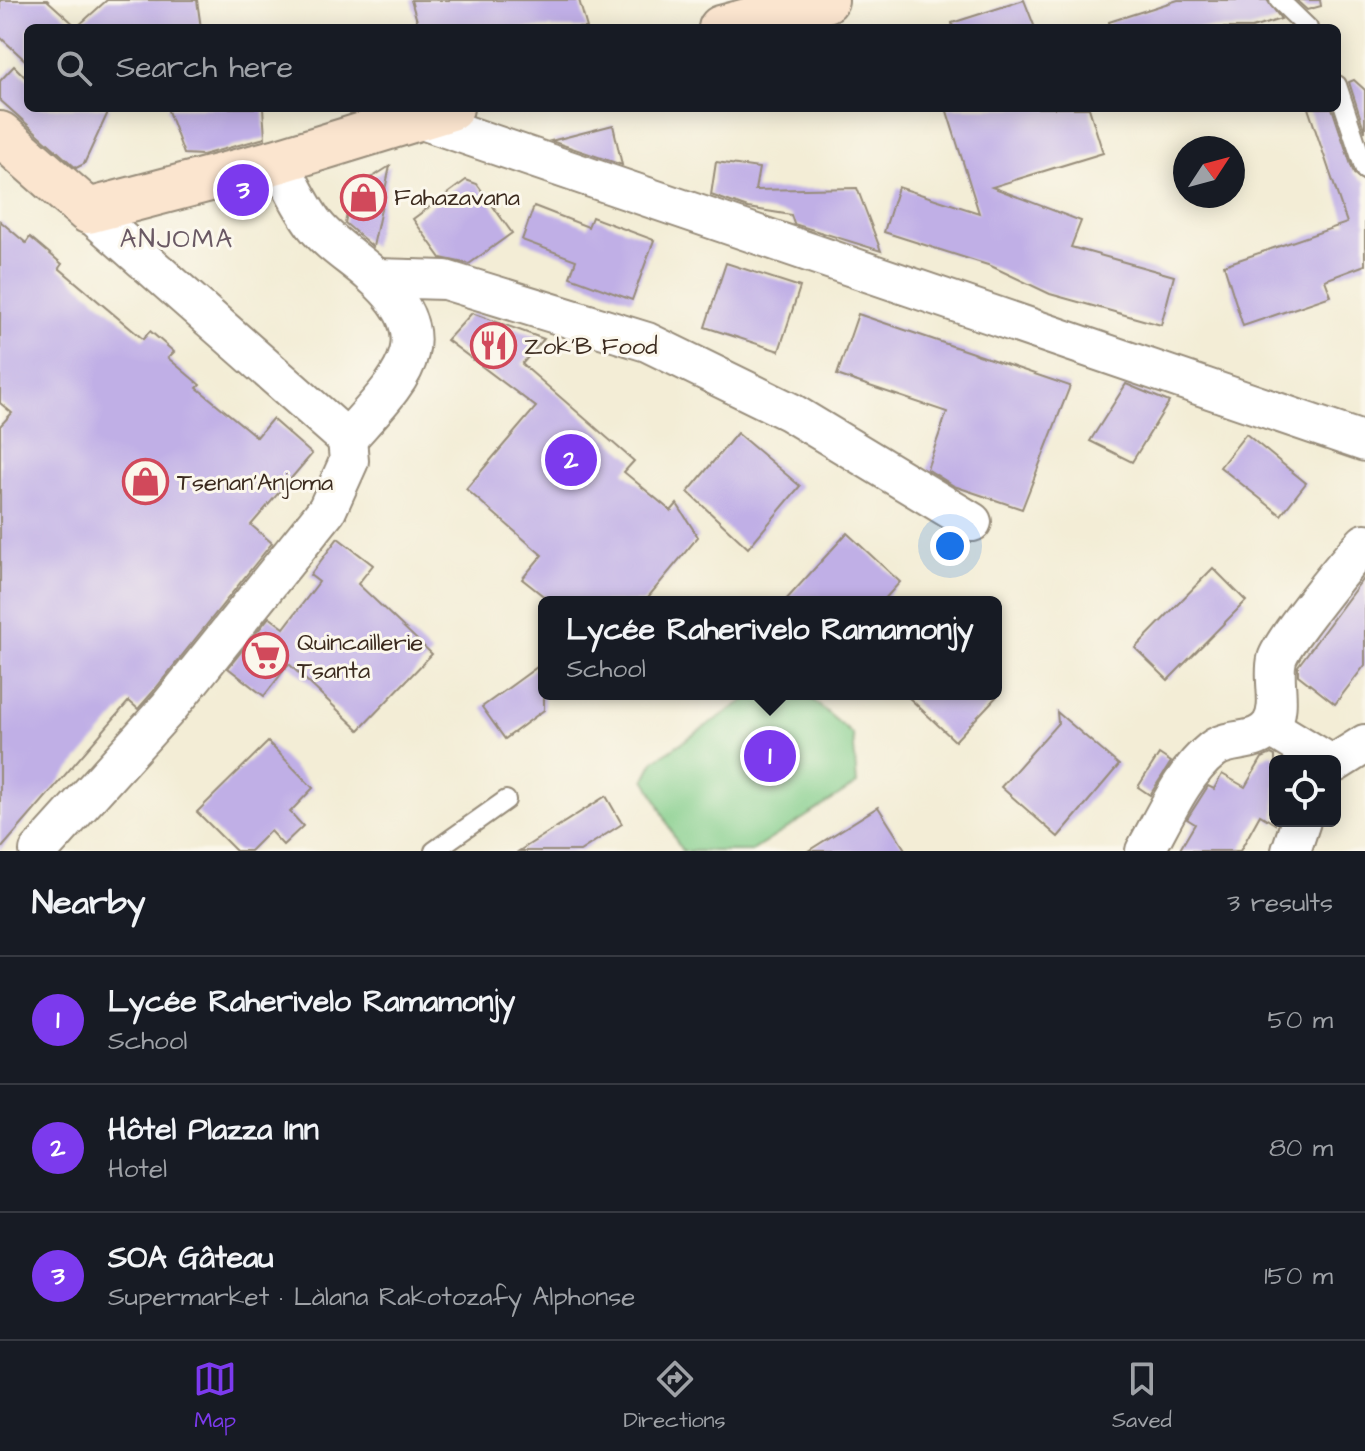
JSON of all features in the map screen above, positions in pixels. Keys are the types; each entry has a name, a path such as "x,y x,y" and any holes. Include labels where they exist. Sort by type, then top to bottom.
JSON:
{"street":[{"path":"727,18 826,0"},
{"path":"88,211 278,161 434,113 1365,442"},
{"path":"0,134 347,439 349,461 327,510 169,707 39,851"},
{"path":"278,161 315,226 376,278 408,316 412,349 397,382 347,439"},
{"path":"376,278 445,280 647,342 790,412 972,522"},
{"path":"1145,851 1198,761 1216,746 1259,737 1270,727 1277,712 1274,683 1278,656 1348,560 1365,543"},
{"path":"1270,727 1316,755"},
{"path":"1341,759 1365,744"},
{"path":"1291,851 1299,827"}],"lane":[{"path":"1279,0 1304,24"},
{"path":"1341,97 1365,170"},
{"path":"434,851 506,800"}],"green space":[{"path":"745,700 813,700 853,735 857,784 752,851 682,851 645,779 654,761"}],"building":[{"path":"0,0 47,0 74,24 24,24 24,59 0,37"},
{"path":"107,0 197,0 200,24 80,24"},
{"path":"411,0 579,0 586,24 418,24"},
{"path":"1024,0 1033,24 952,24"},
{"path":"1178,0 1267,0 1281,19 1265,24 1109,22"},
{"path":"1296,0 1320,0 1321,6 1307,10"},
{"path":"14,66 24,76 24,112 108,112 84,164 76,168 0,100 0,81"},
{"path":"1354,80 1365,90 1365,132 1349,82"},
{"path":"168,112 263,112 265,138 202,155 184,154"},
{"path":"947,112 1090,112 1103,153 992,187 1081,221 1071,247 1174,276 1161,325 1050,294 991,266 884,232 898,187 979,213"},
{"path":"1309,112 1333,112 1354,174 1365,182 1365,265 1325,280 1331,296 1243,326 1224,265 1347,223"},
{"path":"613,125 622,165 551,141"},
{"path":"716,162 759,168 755,190 857,188 881,251 794,224 791,215 748,208 711,195"},
{"path":"390,166 373,247 345,223 352,190"},
{"path":"466,180 477,184 512,233 469,264 441,258 413,219"},
{"path":"534,206 588,227 592,217 654,240 632,300 570,277 576,260 522,240"},
{"name":"Tsenan'Anjoma","path":"0,221 26,243 30,237 62,264 59,268 143,339 150,331 174,352 168,358 200,385 197,388 257,437 272,419 312,454 251,525 272,543 138,709 129,701 0,850 0,426 12,413 0,403"},
{"path":"726,263 800,287 779,351 705,327"},
{"path":"472,313 544,339 522,364 634,461 624,472 671,511 677,504 698,537 649,596 543,596 522,579 542,555 466,489 536,407 447,340"},
{"path":"858,314 1070,386 1022,509 954,486 927,469 947,412 837,375"},
{"path":"1126,384 1169,402 1132,462 1090,441"},
{"path":"737,433 800,486 748,548 688,492"},
{"path":"1246,434 1306,483 1281,515 1220,467"},
{"path":"847,533 900,582 887,596 789,596"},
{"path":"338,538 373,565 358,584 432,654 359,730 289,664 264,696 228,668 269,617 284,628 319,582 310,575"},
{"path":"1213,568 1246,601 1168,680 1135,648"},
{"path":"1365,576 1365,665 1335,704 1298,675 1298,666"},
{"path":"538,666 538,700 544,700 544,710 505,739 482,707"},
{"path":"911,700 993,700 955,741"},
{"path":"1057,712 1119,765 1058,837 1001,787 1058,723"},
{"path":"268,742 313,788 290,812 303,826 283,845 270,831 250,851 236,851 197,812"},
{"path":"1159,754 1171,762 1150,795 1138,787"},
{"path":"1271,754 1273,755 1269,755 1269,820 1260,815 1240,851 1179,851 1195,824 1187,819 1208,786 1214,789 1222,774 1245,787 1262,758"},
{"path":"606,796 622,824 580,851 519,851"},
{"path":"878,807 906,851 808,851"}],"place":[{"name":"SOA Gâteau","path":"243,190"},
{"name":"Fahazavana","path":"363,197"},
{"name":"Zok'B Food","path":"493,346"},
{"name":"Hôtel Plazza Inn","path":"571,460"},
{"name":"Tsenan'Anjoma","path":"146,482"},
{"name":"Quincaillerie Tsanta","path":"266,656"},
{"name":"Lycée Raherivelo Ramamonjy","path":"770,756"}],"district":[{"name":"ANJOMA","path":"177,238"}]}
